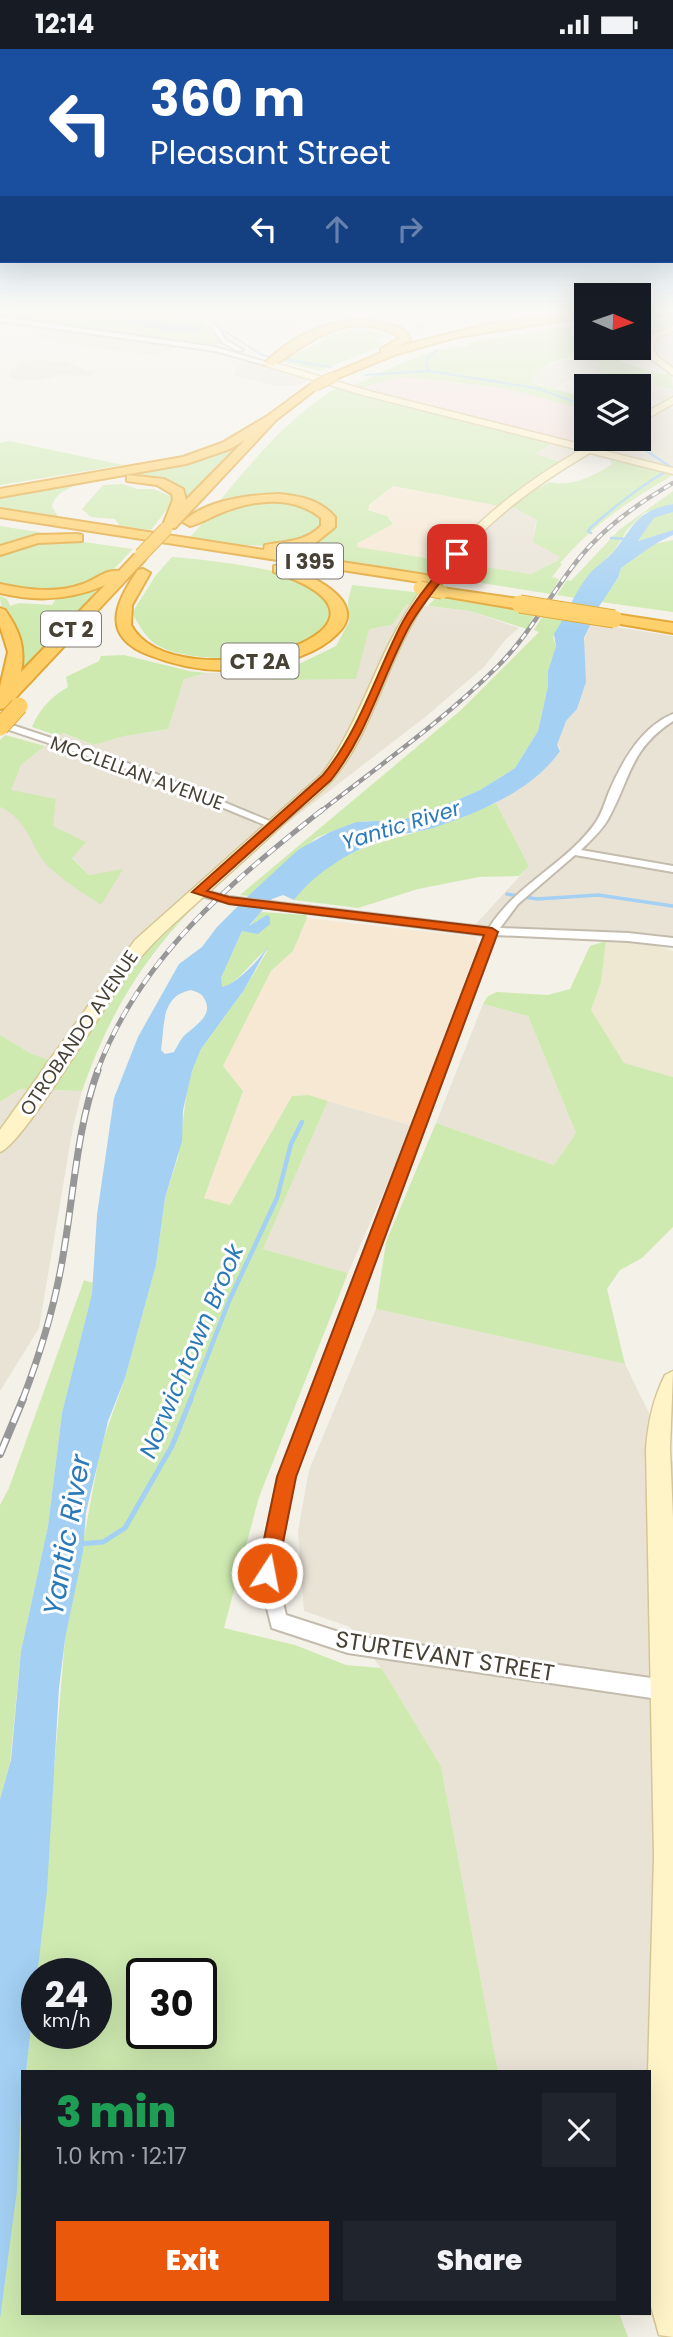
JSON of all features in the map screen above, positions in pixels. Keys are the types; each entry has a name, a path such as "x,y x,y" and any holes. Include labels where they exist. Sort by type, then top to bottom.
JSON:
{"highway":[{"name":"CT 2","path":"139,557 156,558 177,527 272,419"},
{"name":"CT 2","path":"0,725 6,703 139,557 177,527 285,419"},
{"path":"0,493 186,460 234,442 269,421"},
{"path":"118,532 72,519 61,513 60,502 80,486 105,479 155,481 174,488 181,497 177,527"},
{"path":"177,527 231,503 269,498 312,505 324,512 329,521 327,529 319,536 288,546 259,548 194,543"},
{"name":"I 395","path":"0,513 194,543 423,584"},
{"name":"I 395","path":"0,522 139,557 250,562 423,584 617,614 673,628"},
{"path":"0,551 18,543 48,538 139,557"},
{"path":"0,588 38,594 75,591 101,582 139,557"},
{"name":"CT 2A","path":"139,557 124,605 122,622 134,641 160,655 211,664 253,662 303,649 331,631 339,613 329,592 302,576 250,562"},
{"path":"0,613 12,631 17,647 6,703"},
{"name":"I 395","path":"617,614 673,617"}],"street":[{"path":"467,419 574,446"},
{"name":"OTROBANDO AVENUE","path":"0,1144 25,1114 116,975 141,944 327,777 344,756 406,624 457,554 510,499 586,451"},
{"path":"592,451 673,471"},
{"name":"STURTEVANT STREET","path":"665,1690 348,1644 278,1622 267,1573 286,1477 498,919 520,896 576,852 601,824 632,755 649,733 672,719"},
{"name":"MCCLELLAN AVENUE","path":"0,725 139,770 274,825"},
{"path":"576,852 673,869"},
{"path":"198,892 237,901 492,932 635,937 673,942"},
{"path":"673,1382 662,1413 658,1443 670,1942 660,2221 664,2279 673,2322"}],"shaded area":[{"path":"467,419 574,419 574,446"},
{"path":"651,419 673,419 673,469 601,451 651,451"},
{"path":"555,441 574,446 574,451 586,451 566,463 534,454"},
{"path":"393,486 499,506 445,561 356,547 358,543 393,524 391,519 367,508"},
{"path":"509,506 537,520 534,530 561,558 531,574 458,563 481,535"},
{"path":"407,604 470,611 519,628 506,639 484,667 424,718 146,932 115,965 53,1061 32,1054 0,1035 0,807 15,814 29,834 89,875 72,857 85,842 53,826 10,790 21,765 62,733 94,745 125,736 168,729 184,679 207,673 242,672 271,680 369,629 392,625"},
{"path":"590,623 673,636 673,938 659,934 538,931 475,925 529,866 496,803 561,749 557,745 566,721 577,709 586,682 583,644"},
{"path":"307,918 475,937 480,946 413,1126 309,1095 292,1096 230,1205 204,1198 243,1091 223,1066 271,971 293,951"},
{"path":"606,941 652,944 673,951 673,1077 624,1063 591,1010 601,982"},
{"path":"483,1004 528,1016 576,1133 554,1165 436,1123"},
{"path":"20,1089 82,1091 73,1127 39,1328 0,1391 0,1102"},
{"path":"328,1101 413,1126 348,1273 263,1249"},
{"path":"376,1309 625,1364 673,1462 673,2318 631,2315 651,2315 651,2070 498,2070 441,1766 386,1675 350,1627 304,1611 298,1531 309,1470"}],"green space":[{"path":"295,419 457,419 552,443 535,454 564,463 519,489 499,506 393,486 369,505 368,510 387,516 393,524 358,543 357,547 445,561 431,575 269,551 304,544 327,532 332,526 323,508 252,497 218,503 258,455"},
{"path":"9,441 123,465 0,485 0,443"},
{"path":"235,447 187,499 182,491 163,481 138,477 105,478"},
{"path":"613,459 673,472 673,475 613,514 586,536 560,563 562,564 552,577 559,579 551,594 450,578 458,563 531,574 558,560 560,557 533,542 537,520 512,507 550,482 566,483 583,479 613,464 609,461"},
{"path":"87,480 67,489 54,500 52,506 58,517 0,510 0,494"},
{"path":"122,484 138,489 153,489 173,497 151,530 120,526 115,519 91,517 82,509 103,485"},
{"path":"673,491 673,504 644,513 627,530 614,551 588,576 575,598 557,595 567,580 571,581 619,530"},
{"path":"262,500 300,504 323,518 323,528 308,537 276,545 241,545 190,537 211,514"},
{"path":"673,512 673,530 638,541 654,518"},
{"path":"0,526 57,535 0,547"},
{"path":"673,540 673,612 601,602 618,579 621,568 654,544"},
{"path":"77,541 133,549 106,575 77,587 37,591 0,584 0,554 37,542"},
{"path":"172,557 251,567 295,577 321,591 333,616 320,636 293,649 285,646 258,655 220,658 182,654 166,649 147,636 132,613 156,575"},
{"path":"352,585 422,593 413,605 407,604 392,625 369,629 356,679 271,680 242,672 299,664 336,646 349,622 348,601"},
{"path":"0,590 7,593 97,591 23,670 17,671 22,646 20,637 1,606 0,596 7,599 10,606 19,603 52,605 57,597 25,598 0,594"},
{"path":"438,595 537,611 527,629 470,611 428,606"},
{"path":"545,612 566,616 553,637 556,646 548,671 548,686 538,731 515,768 480,790 423,815 399,820 356,822 316,838 248,896 240,895 461,710 539,632 534,630"},
{"path":"124,655 207,673 184,679 168,729 125,736 94,745 63,733 58,736 32,727 47,704 68,687 66,677 99,661 101,656"},
{"path":"5,735 45,746 21,765 11,790 56,799 53,826 86,842 72,858 89,875 123,869 101,905 51,869 38,853 24,827 0,807 0,740"},
{"path":"496,803 529,866 519,876 479,877 418,889 358,908 294,900 310,881 347,855 455,820"},
{"path":"192,909 156,950 127,994 102,1040 82,1091 52,1090 132,965"},
{"path":"261,912 306,915 307,918 293,951 271,971 223,1066 243,1091 204,1198 230,1205 292,1096 309,1095 328,1101 263,1249 348,1273 259,1497 224,1628 295,1645 346,1665 381,1668 386,1675 441,1766 498,2070 26,2070 29,2049 112,2049 112,1958 38,1958 65,1639 101,1446 125,1378 156,1265 165,1198 178,1157 192,1071 201,1049 244,990 266,953 267,949 230,984 224,988 220,985 242,931 250,932 258,920 249,927"},
{"path":"606,941 601,982 591,1010 624,1063 673,1077 673,1227 642,1258 620,1270 607,1289 625,1364 376,1309 386,1242 436,1123 554,1165 576,1133 528,1016 483,1004 488,996 497,992 548,995 570,989 590,946"},
{"path":"0,1035 32,1054 53,1061 38,1090 20,1089 0,1102"},
{"path":"84,1280 93,1283 92,1296 62,1413 48,1526 21,1651 10,1763 0,1799 0,1505 9,1488"},
{"path":"21,2119 21,2315 620,2315 628,2337 0,2337 0,2300"}],"water":[{"name":"Yantic River","path":"673,504 673,512 654,518 638,541 673,530 673,535 621,568 618,578 598,608 584,638 586,682 577,709 566,721 557,745 560,751 548,765 535,778 486,808 433,828 391,837 364,847 313,879 294,900 283,895 272,899 249,926 267,915 270,917 270,924 258,934 242,931 221,978 222,987 235,981 255,963 269,945 244,990 201,1049 192,1071 183,1110 182,1141 165,1198 156,1265 125,1378 108,1421 86,1512 83,1552 65,1639 59,1688 47,1890 39,1958 21,1958 21,2049 29,2049 26,2070 21,2070 17,2190 0,2319 0,1799 11,1760 21,1651 48,1526 62,1413 92,1294 97,1215 114,1098 138,1037 179,964 202,947 217,927 298,850 330,832 356,822 399,820 423,815 480,790 515,768 538,731 548,686 548,671 556,646 554,634 590,573 612,554 633,525 644,515","holes":["191,990 204,998 207,1006 204,1017 183,1037 174,1052 165,1054 161,1050 169,1005 181,993"]}],"waterway":[{"path":"647,451 672,468"},
{"path":"591,533 588,531 590,528 608,513 665,472"},
{"path":"611,538 628,539"},
{"name":"Norwichtown Brook","path":"507,894 537,899 598,895 673,906"},
{"name":"Norwichtown Brook","path":"190,1401 229,1301 277,1198 291,1144 302,1122"},
{"name":"Norwichtown Brook","path":"78,1544 103,1542 125,1528 172,1446 191,1399"}],"railway":[{"path":"320,812 411,742 477,686 521,640 570,569 591,545 624,515 673,483"},
{"path":"97,1072 115,1031 162,958 221,895 322,810"},
{"path":"22,1401 42,1345 57,1289 85,1114 98,1070"},
{"path":"0,1454 23,1399"}],"route":[{"path":"267,1573 286,1477 492,932 229,900 198,892 327,777 344,756 406,624 457,554"}]}
